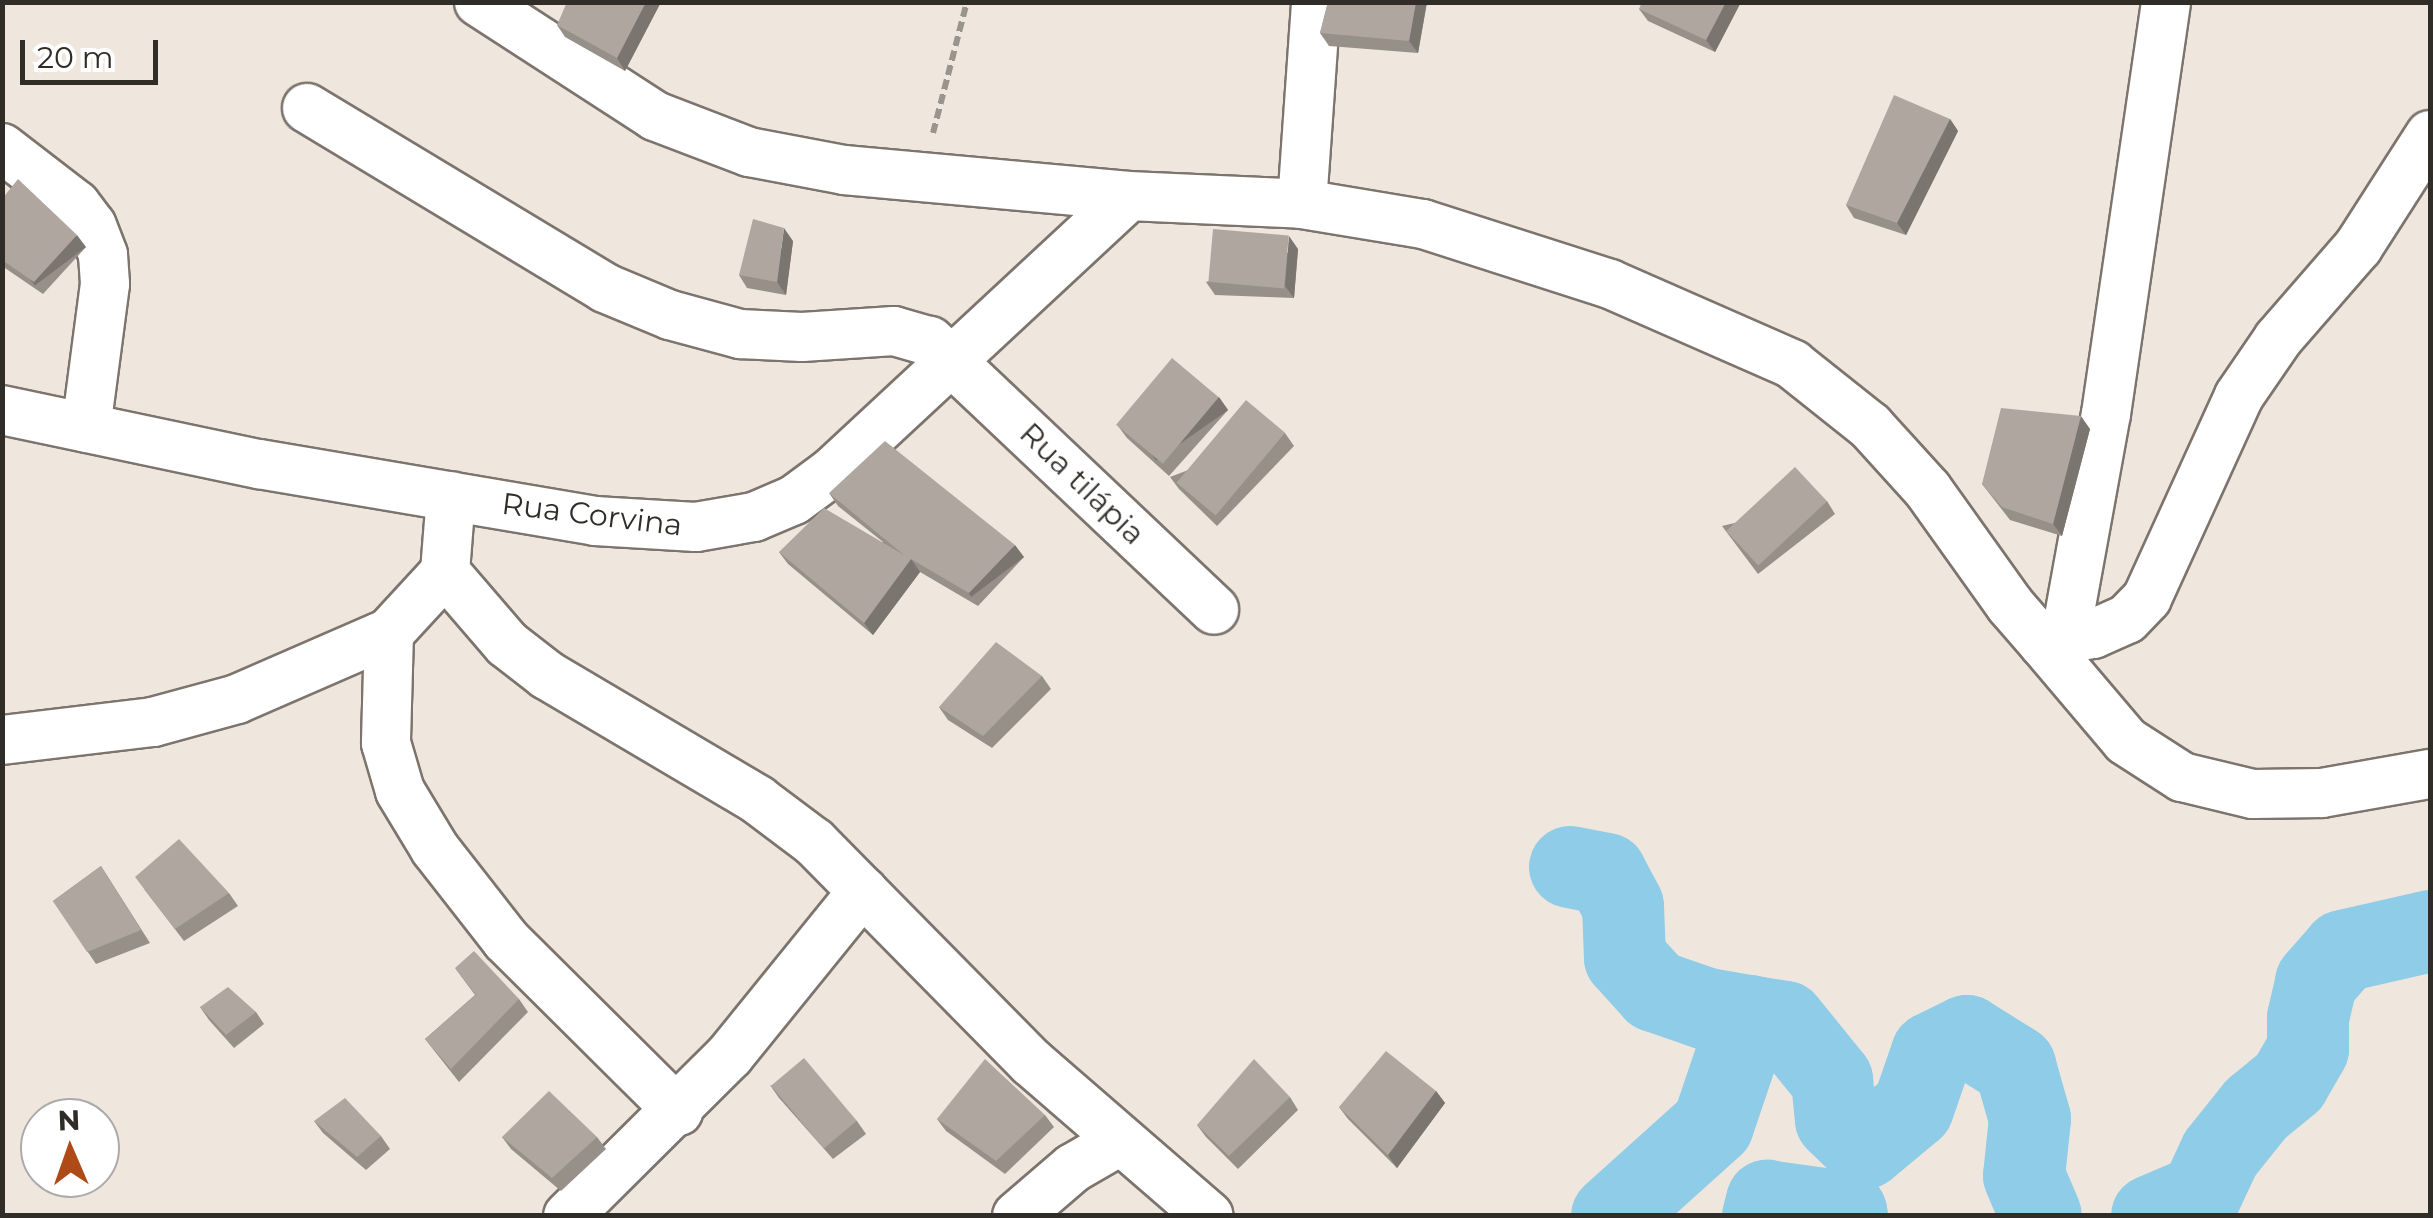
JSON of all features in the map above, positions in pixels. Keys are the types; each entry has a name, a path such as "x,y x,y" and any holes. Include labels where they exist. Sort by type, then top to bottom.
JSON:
{"street":[{"path":"479,2 655,116 749,152 844,170 922,178 1130,196 1302,204 1423,224 1610,284 1792,364 1870,426 1928,490 2010,605 2054,641 2126,741 2182,777 2253,794 2322,792 2430,774"},
{"path":"1302,204 1316,2"},
{"path":"2054,641 2106,414 2166,2"},
{"name":"Rua tilápia","path":"307,108 605,288 670,315 740,334 802,338 913,334 950,358 1214,610"},
{"path":"2054,641 2093,634 2127,620 2147,598 2239,396 2278,339 2358,247 2430,136"},
{"path":"2,148 76,205 92,226 102,255 105,284 86,428"},
{"name":"Rua Corvina","path":"2,410 595,521 696,527 754,517 794,500 832,472 950,358 1130,196"},
{"path":"2,740 81,734 204,708 271,686 389,633 445,572 451,496"},
{"path":"445,572 508,644 547,675 758,800 814,842 949,982 1118,1142 1209,1216"},
{"path":"389,633 386,743 400,791 436,849 506,940 678,1111"},
{"path":"568,1216 678,1111 743,1040 864,891"},
{"path":"1016,1216 1073,1168 1118,1142"}],"path":[{"path":"922,178 967,2"}],"building":[{"path":"567,2 646,2 617,58 557,25"},
{"path":"1328,2 1416,2 1409,41 1320,33"},
{"path":"1642,2 1726,2 1706,40 1639,9"},
{"path":"1894,95 1950,119 1897,223 1846,205"},
{"path":"18,179 77,235 34,282 2,260 2,199"},
{"path":"753,219 784,228 777,282 739,275"},
{"path":"1213,229 1289,236 1284,288 1208,282"},
{"path":"1172,358 1219,397 1163,464 1116,425"},
{"path":"1246,400 1285,433 1216,516 1177,483"},
{"path":"2001,408 2081,416 2053,524 2002,507 1982,484"},
{"path":"885,441 1015,545 969,593 911,559 864,623 779,552 824,508 904,555 829,493"},
{"path":"1795,467 1827,501 1758,565 1726,531"},
{"path":"996,642 1042,676 983,736 939,707"},
{"path":"179,839 229,893 175,929 135,877"},
{"path":"101,866 141,930 87,952 53,901"},
{"path":"474,951 519,999 451,1069 425,1039 476,995 455,968"},
{"path":"228,987 256,1012 226,1035 200,1007"},
{"path":"1386,1051 1436,1091 1388,1155 1339,1107"},
{"path":"804,1058 857,1121 824,1148 771,1086"},
{"path":"985,1059 1045,1115 996,1161 937,1119"},
{"path":"1254,1059 1290,1097 1229,1156 1197,1125"},
{"path":"549,1091 597,1137 552,1178 502,1137"},
{"path":"345,1098 381,1136 357,1157 314,1121"}],"waterway":[{"path":"1570,867 1606,874 1623,906 1625,958 1655,991 1707,1009 1785,1022 1832,1080 1836,1120 1865,1148 1913,1108 1932,1053 1967,1036 2015,1066 2030,1119 2024,1176 2041,1216"},
{"path":"2152,1216 2201,1195 2220,1154 2256,1109 2289,1082 2308,1049 2308,1018 2316,982 2343,951 2430,931"},
{"path":"1612,1216 1713,1125 1750,1016"},
{"path":"1763,1216 1767,1201 1846,1212 1847,1216"}]}
